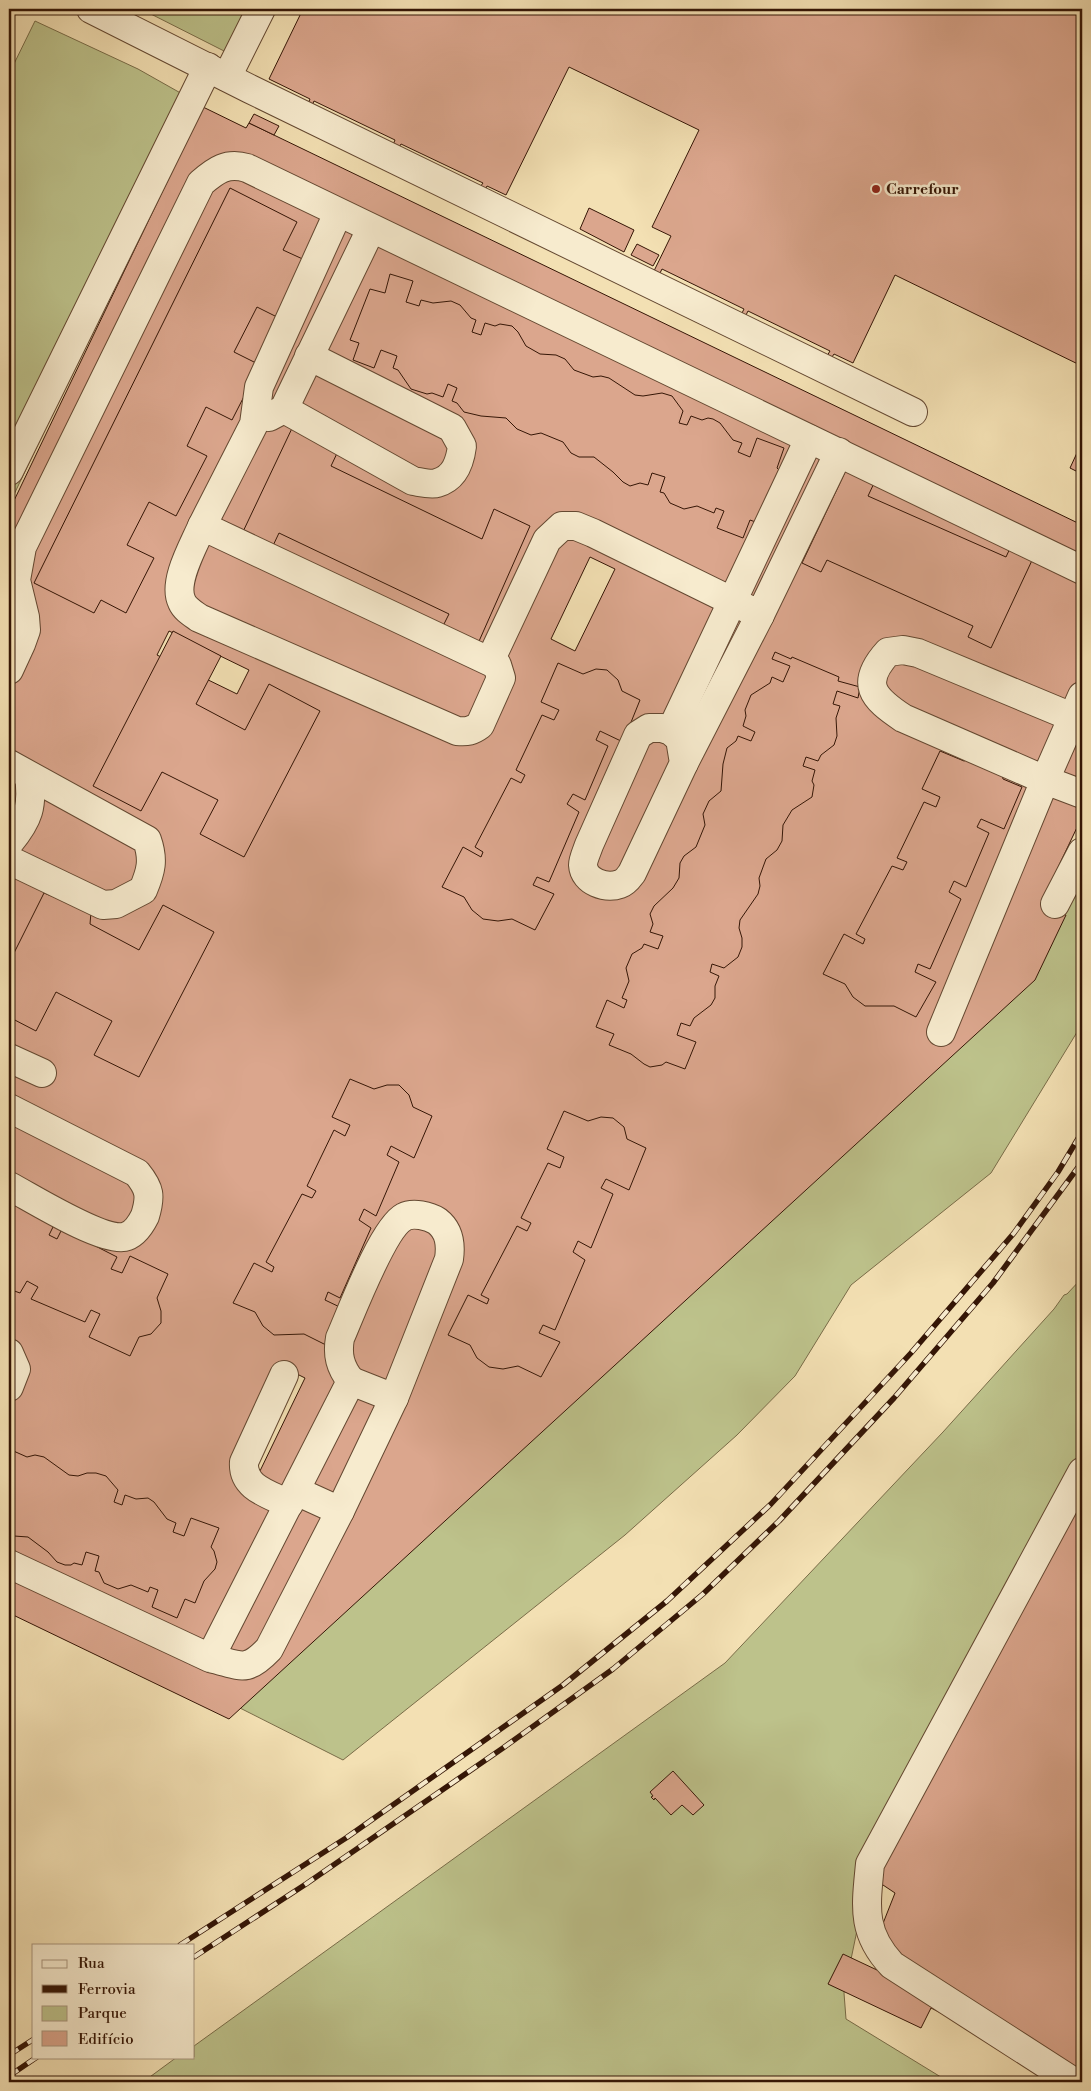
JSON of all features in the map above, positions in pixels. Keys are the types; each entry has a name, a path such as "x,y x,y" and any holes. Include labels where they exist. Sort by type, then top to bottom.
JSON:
{"street":[{"path":"91,9 913,412"},
{"path":"9,472 218,72 261,9"},
{"path":"9,670 26,630 25,617 16,580 22,547 202,183 214,171 225,166 237,165 246,168 1082,570"},
{"path":"202,526 497,665 501,678 480,725 474,730 457,731 199,618 188,610 178,592 180,579 202,526 254,424 259,387 338,213"},
{"path":"254,424 284,409 371,229"},
{"path":"284,409 413,482 436,484 450,476 459,465 462,446 452,428 309,356"},
{"path":"671,731 809,439"},
{"path":"684,764 680,739 671,731 662,728 650,728 638,735 589,846 583,864 586,874 592,881 609,886 620,884 626,881 632,873 684,764 760,615 838,452"},
{"path":"490,661 547,540 554,531 562,526 576,526 593,533 760,615"},
{"path":"941,1032 1046,780 1077,706 918,653 903,650 888,652 875,670 872,683 875,695 882,704 903,718 1046,780 1081,790"},
{"path":"9,843 26,819 32,798 19,770"},
{"path":"9,860 103,905 116,904 143,890 150,875 152,854 147,840 19,770"},
{"path":"1055,904 1082,852"},
{"path":"9,1058 42,1073"},
{"path":"9,1108 137,1174 146,1184 150,1198 142,1222 134,1232 126,1237 114,1237 98,1232 9,1186"},
{"path":"9,1564 210,1658 246,1666 256,1662 269,1649 340,1511 394,1398 449,1259 451,1245 447,1231 437,1221 420,1215 405,1216 393,1228 383,1244 340,1338 338,1350 339,1360 351,1381 394,1398"},
{"path":"9,1352 16,1369 9,1387"},
{"path":"284,1375 244,1462 247,1480 254,1486 340,1511"},
{"path":"210,1658 351,1381"},
{"path":"1074,2082 892,1965 874,1942 866,1905 870,1864 1082,1472"}],"green space":[{"path":"141,9 247,9 226,52"},
{"path":"35,21 138,69 200,104 9,505 9,74"},
{"path":"1081,876 1082,1024 991,1173 851,1285 795,1376 737,1435 625,1535 343,1760 234,1705"},
{"path":"1082,1278 1082,1453 1019,1602 866,1887 844,1993 846,2019 949,2082 143,2082 176,2058 195,2058 195,2045 725,1663 943,1432 1054,1309 1064,1295"}],"building":[{"name":"Carrefour","path":"303,9 1082,9 1082,366 895,275 853,363 834,354 832,357 827,356 830,351 748,311 745,317 741,315 744,309 662,269 659,275 653,273 671,236 652,227 699,130 569,67 506,195 487,186 485,190 480,187 483,183 401,144 398,149 392,147 395,140 314,101 311,108 307,106 310,99 269,79"},
{"path":"203,107 246,128 249,123 1082,525 1082,817 1041,903 1066,915 1035,980 229,1719 9,1613 9,511","holes":["590,557 615,569 575,651 551,639","169,631 249,670 237,694 157,655","281,1366 305,1378 259,1473 235,1461"]},
{"path":"254,114 279,126 274,135 249,123"},
{"path":"230,188 297,222 283,250 307,261 279,318 257,307 234,352 260,365 232,420 206,407 187,446 207,456 176,516 149,502 127,545 154,558 126,613 101,600 94,613 34,583"},
{"path":"589,208 634,230 624,252 580,229"},
{"path":"637,244 659,255 653,266 631,255"},
{"path":"390,274 413,281 406,302 419,306 421,300 433,303 451,301 460,305 471,318 476,320 472,332 481,335 485,323 495,326 500,324 512,326 526,346 540,354 556,355 565,359 574,370 593,377 609,378 635,395 643,396 662,393 672,396 683,411 679,423 687,425 691,416 702,420 713,419 720,423 733,440 742,443 738,452 750,457 757,438 784,448 777,468 780,471 761,524 750,520 743,538 717,528 724,511 716,508 714,513 697,506 684,509 670,503 664,493 660,492 665,477 652,473 648,485 640,483 630,486 594,457 579,457 571,453 563,442 541,433 531,435 517,429 506,418 481,416 464,412 457,403 452,401 457,388 448,384 443,397 411,389 398,370 393,368 397,356 381,350 374,368 353,360 359,343 350,340 370,289 385,293"},
{"path":"295,422 340,447 331,466 482,539 494,509 530,526 476,648 440,632 449,614 279,533 270,552 240,538"},
{"path":"1082,442 1082,474 1070,468"},
{"path":"848,466 876,479 868,496 1006,557 1012,544 1035,554 991,648 968,637 973,626 827,560 821,572 802,563"},
{"path":"173,631 221,656 196,704 245,730 269,684 320,711 244,857 200,834 218,800 162,772 141,811 93,786"},
{"path":"775,652 791,659 792,657 839,677 838,681 860,687 858,698 837,691 833,704 840,706 836,718 837,736 834,745 821,755 818,761 806,757 803,766 815,770 812,781 814,785 812,797 792,810 783,825 782,841 777,850 766,859 759,878 758,894 740,920 739,928 742,947 738,957 724,968 712,964 710,972 719,976 715,986 715,998 711,1005 694,1018 690,1026 681,1023 677,1035 696,1042 685,1069 666,1062 662,1065 650,1067 631,1054 609,1045 614,1034 596,1027 607,1000 624,1008 627,1000 622,998 629,981 626,968 632,954 642,948 644,944 658,949 663,936 650,932 653,924 650,914 654,906 673,888 679,878 680,863 684,856 696,847 705,825 703,814 709,801 721,791 723,764 727,748 736,741 738,736 751,741 755,732 743,726 746,716 745,710 751,695 770,683 772,677 783,682 790,666 772,659"},
{"path":"558,663 583,674 596,669 607,670 618,680 622,691 640,700 623,742 600,731 596,740 608,746 585,800 573,794 567,804 579,812 549,882 537,877 533,885 554,894 535,930 512,919 498,921 483,919 472,910 464,897 442,887 463,847 481,857 483,852 475,847 511,778 521,783 525,775 516,770 542,715 554,720 559,710 541,702"},
{"path":"940,751 964,761 977,756 1000,767 1003,779 1022,787 1004,829 981,819 977,827 989,833 966,887 954,881 949,892 961,899 930,969 918,964 915,972 936,982 916,1017 894,1006 865,1006 853,997 845,984 823,974 844,934 863,944 865,939 856,934 892,866 903,870 907,862 897,858 924,802 936,807 940,797 922,789"},
{"path":"44,893 91,912 90,924 139,950 163,905 214,932 139,1077 94,1055 112,1021 56,992 36,1031 9,1017 9,963"},
{"path":"350,1079 374,1089 387,1085 399,1085 409,1095 413,1107 432,1116 414,1158 391,1146 387,1155 399,1162 376,1216 364,1209 359,1220 371,1228 340,1298 328,1292 325,1300 346,1310 326,1345 304,1334 274,1335 263,1326 255,1312 233,1303 254,1263 272,1272 274,1267 266,1262 302,1194 312,1198 316,1191 307,1186 334,1130 345,1136 350,1125 332,1117"},
{"path":"564,1111 588,1121 601,1117 613,1118 624,1127 627,1139 646,1148 629,1190 606,1179 601,1188 613,1194 591,1248 578,1241 573,1252 585,1260 555,1330 543,1325 539,1333 560,1342 541,1377 518,1366 503,1369 489,1367 477,1358 470,1345 448,1335 468,1295 487,1304 489,1299 481,1295 517,1226 527,1231 531,1223 521,1218 548,1163 560,1168 564,1157 547,1149"},
{"path":"9,1200 54,1225 49,1235 57,1239 62,1229 117,1257 111,1269 122,1273 130,1256 168,1274 157,1298 161,1311 161,1323 151,1334 139,1337 130,1356 89,1337 100,1314 91,1310 85,1322 31,1299 38,1287 27,1281 20,1293 9,1289"},
{"path":"9,1449 27,1457 35,1455 44,1457 69,1475 78,1476 96,1473 106,1476 118,1490 114,1502 122,1505 125,1495 136,1499 148,1498 154,1502 167,1519 176,1523 173,1532 184,1536 191,1518 219,1528 211,1547 217,1562 215,1569 204,1581 195,1603 185,1599 177,1618 152,1607 158,1590 150,1587 148,1592 131,1585 118,1589 104,1583 99,1572 95,1571 99,1556 86,1552 82,1565 74,1563 65,1565 57,1562 48,1552 28,1537 9,1534"},
{"path":"1082,1453 1082,2082 931,2008 921,2028 828,1984 843,1954 877,1970 880,1958 880,1931 895,1893 874,1879"},
{"path":"673,1771 704,1805 693,1815 682,1805 671,1815 655,1798 654,1800 651,1797 653,1796 650,1792"}],"railway":[{"path":"182,1944 346,1838 563,1685 667,1601 771,1504 911,1353 1014,1233 1058,1172 1082,1132"},
{"path":"195,1956 306,1884 503,1748 613,1669 703,1594 779,1521 894,1398 993,1283 1082,1162"},
{"path":"9,2055 32,2040"},
{"path":"9,2076 36,2058"}],"place":[{"name":"Carrefour","path":"876,189"}]}
